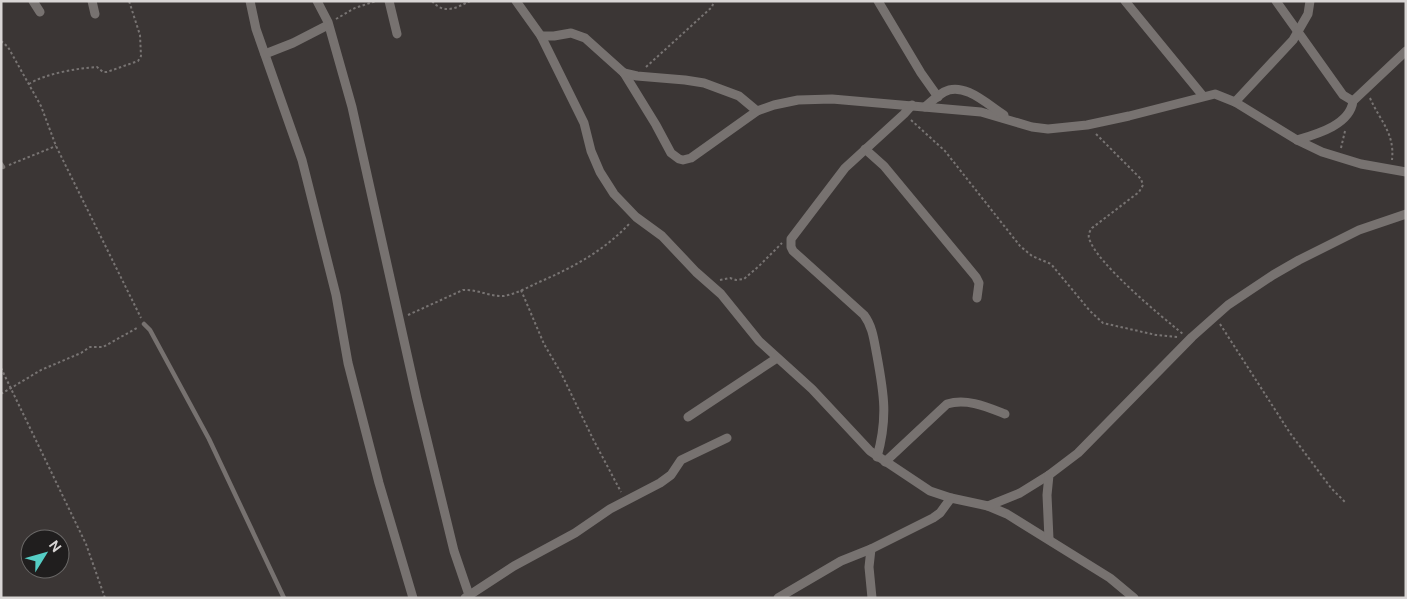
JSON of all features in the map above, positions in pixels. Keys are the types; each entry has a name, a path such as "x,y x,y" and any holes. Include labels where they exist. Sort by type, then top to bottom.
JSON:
{"street":[{"path":"33,1 40,12"},
{"path":"92,1 95,14"},
{"path":"250,1 256,29 302,160 336,295 348,363 379,483 413,598"},
{"path":"317,1 328,24 352,107 417,399 467,596 514,566 575,533 610,509 666,479 681,460 727,438"},
{"path":"389,1 398,34"},
{"path":"516,1 541,36 584,123 591,151 600,172 614,194 636,218 662,236 691,267 726,299 759,341 812,389 870,451 930,491 951,498 988,506 1007,514 1110,578 1134,598"},
{"path":"878,1 921,73 938,97"},
{"path":"1125,1 1203,96"},
{"path":"1276,1 1343,95 1353,101"},
{"path":"1235,102 1293,40 1308,14 1310,1"},
{"path":"265,54 293,43 328,24"},
{"path":"541,36 571,33 585,38 624,73 671,153 678,159 683,160 691,158 756,111 798,100 832,99 981,112 1032,127 1048,129 1087,125 1169,107 1215,94 1235,102 1297,140 1338,158 1406,172"},
{"path":"1297,140 1317,134 1340,121 1352,111 1353,101 1406,51"},
{"path":"624,73 704,83 739,96 756,111"},
{"path":"925,107 944,92 958,89 971,93 1009,119"},
{"path":"881,459 885,396 872,328 864,315 793,251 791,239 845,168 912,105"},
{"path":"865,149 884,166 969,267 979,283 977,298"},
{"path":"988,506 1020,494 1078,453 1215,316 1273,275 1359,230 1406,214"},
{"path":"688,417 778,358"},
{"path":"881,459 947,404 956,402 978,404 1005,414"},
{"path":"1049,475 1047,494 1049,539"},
{"path":"778,598 841,561 871,549 934,518 951,498"},
{"path":"871,549 869,567 872,598"}],"lane":[{"path":"144,324 150,330 209,439 284,598"}],"path":[{"path":"28,84 39,78 86,68 97,67 103,72 107,72 138,61 142,56 140,35 129,1"},
{"path":"328,24 347,12 376,1"},
{"path":"432,1 442,10 454,8 470,1"},
{"path":"637,76 712,7 714,1"},
{"path":"1,41 8,47 41,106 56,146 144,324 103,347 90,347 81,353 40,370 1,394"},
{"path":"1366,88 1390,135 1394,148 1392,170"},
{"path":"904,114 945,151 1020,246 1032,256 1051,264 1090,311 1103,323 1156,335 1186,337 1100,259 1089,238 1088,232 1092,228 1139,192 1143,185 1141,179 1087,125"},
{"path":"1338,158 1345,130"},
{"path":"2,166 56,146"},
{"path":"399,318 463,290 470,289 496,296 507,296 522,290 594,255 618,236 636,218"},
{"path":"709,283 730,278 736,280 744,279 780,244 791,239"},
{"path":"522,290 544,344 561,373 593,439 626,500"},
{"path":"1215,316 1290,433 1331,488 1345,502"},
{"path":"1,368 86,544 105,598"}]}
